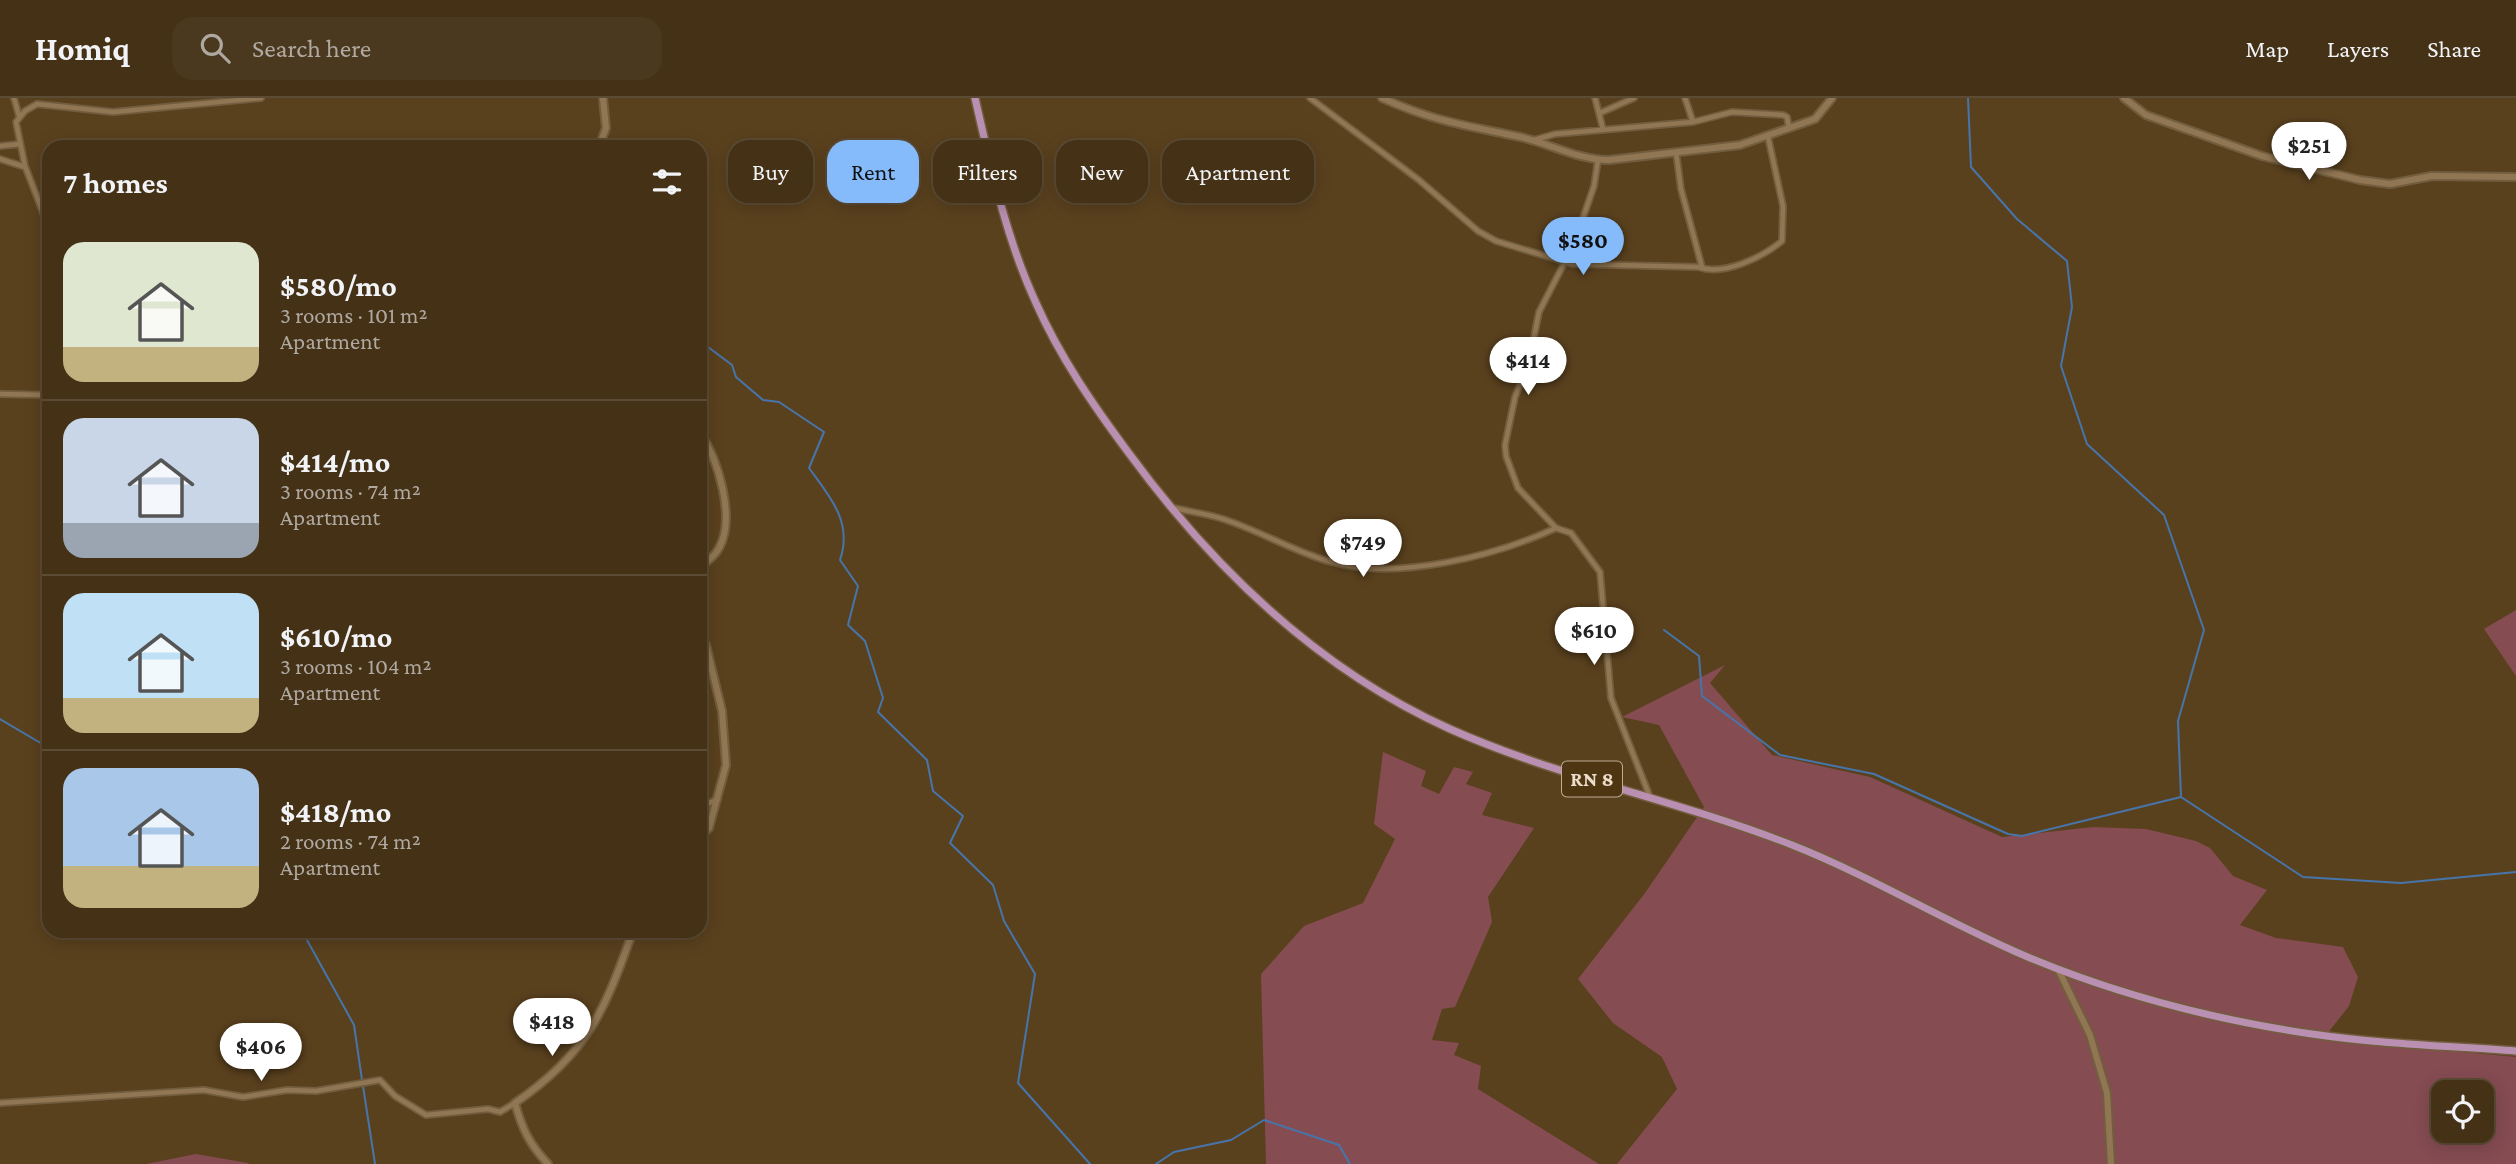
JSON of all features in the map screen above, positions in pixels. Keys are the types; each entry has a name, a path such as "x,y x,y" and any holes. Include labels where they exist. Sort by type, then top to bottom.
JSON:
{"main road":[{"name":"RN 8","path":"975,98 1010,239 1036,303 1080,387 1199,541 1257,601 1295,633 1383,694 1446,727 1525,759 1650,797 1798,848 1969,929 2057,967 2155,1000 2279,1028 2360,1040 2516,1051"}],"street":[{"path":"14,98 19,116"},
{"path":"42,210 25,167 16,122 19,116 37,104 113,113 261,98"},
{"path":"602,140 606,128 603,98"},
{"path":"1310,98 1419,180 1478,232 1496,241 1566,262 1703,268 1711,271 1733,266 1771,250 1782,241 1783,206 1768,137"},
{"path":"1382,98 1439,122 1530,141 1598,160 1722,149 1768,137 1815,119 1832,98"},
{"path":"1595,98 1603,129"},
{"path":"1600,113 1634,98"},
{"path":"1685,98 1693,122"},
{"path":"2124,98 2146,115 2262,156 2360,180 2390,184 2432,176 2516,177"},
{"path":"1530,141 1555,134 1693,122 1732,112 1783,114 1787,117 1789,130"},
{"path":"0,146 20,144"},
{"path":"1676,152 1681,189 1703,268"},
{"path":"0,159 25,167"},
{"path":"1598,160 1594,186 1566,262 1545,296 1539,312 1529,362 1515,397 1505,444 1506,456 1518,488 1556,528 1571,533 1600,572 1611,698 1650,797"},
{"path":"0,394 42,395"},
{"path":"707,444 718,469 726,522 719,548 707,560"},
{"path":"1172,508 1225,519 1331,562 1363,567 1424,566 1496,552 1556,528"},
{"path":"707,650 725,735 726,765 719,799 707,830"},
{"path":"707,804 719,799"},
{"path":"0,1103 204,1090 243,1097 287,1090 316,1091 380,1080 395,1096 426,1115 488,1110 500,1112 559,1070 584,1041 611,988 630,938"},
{"path":"2057,967 2090,1035 2108,1093 2111,1164"},
{"path":"515,1103 523,1131 531,1146 548,1164"}],"shaded area":[{"path":"2516,610 2516,676 2484,629"},
{"path":"1725,665 1710,683 1772,755 1870,777 2002,837 2093,827 2146,829 2196,841 2210,848 2233,876 2267,890 2240,925 2276,938 2343,947 2358,977 2349,1006 2323,1039 2516,1057 2516,1164 1617,1164 1677,1089 1662,1057 1613,1023 1578,979 1645,893 1704,807 1659,725 1622,717"},
{"path":"1383,752 1426,771 1421,786 1439,794 1454,767 1473,772 1466,784 1492,793 1482,815 1534,828 1488,897 1492,922 1455,1007 1442,1009 1432,1040 1459,1043 1454,1055 1481,1066 1478,1089 1599,1164 1266,1164 1261,974 1304,926 1363,903 1395,839 1374,824"},
{"path":"196,1154 248,1163 249,1164 146,1164"}],"waterway":[{"path":"1968,98 1971,167 2017,219 2067,261 2072,307 2061,366 2087,444 2164,515 2204,630 2178,721 2181,797"},
{"path":"707,346 732,365 736,377 763,400 779,402 824,432 809,468 831,500 841,522 844,534 840,560 858,586 848,625 865,641 883,698 878,712 927,760 933,791 963,816 950,843 993,885 1004,921 1035,974 1018,1083 1090,1164"},
{"path":"1664,630 1699,656 1702,696 1780,755 1874,774 2008,834 2022,836 2181,797 2303,877 2401,883 2516,872"},
{"path":"0,719 42,744"},
{"path":"306,938 354,1025 362,1080"},
{"path":"363,1086 375,1164"},
{"path":"1156,1164 1174,1152 1231,1140 1264,1120 1339,1145 1350,1164"}]}
